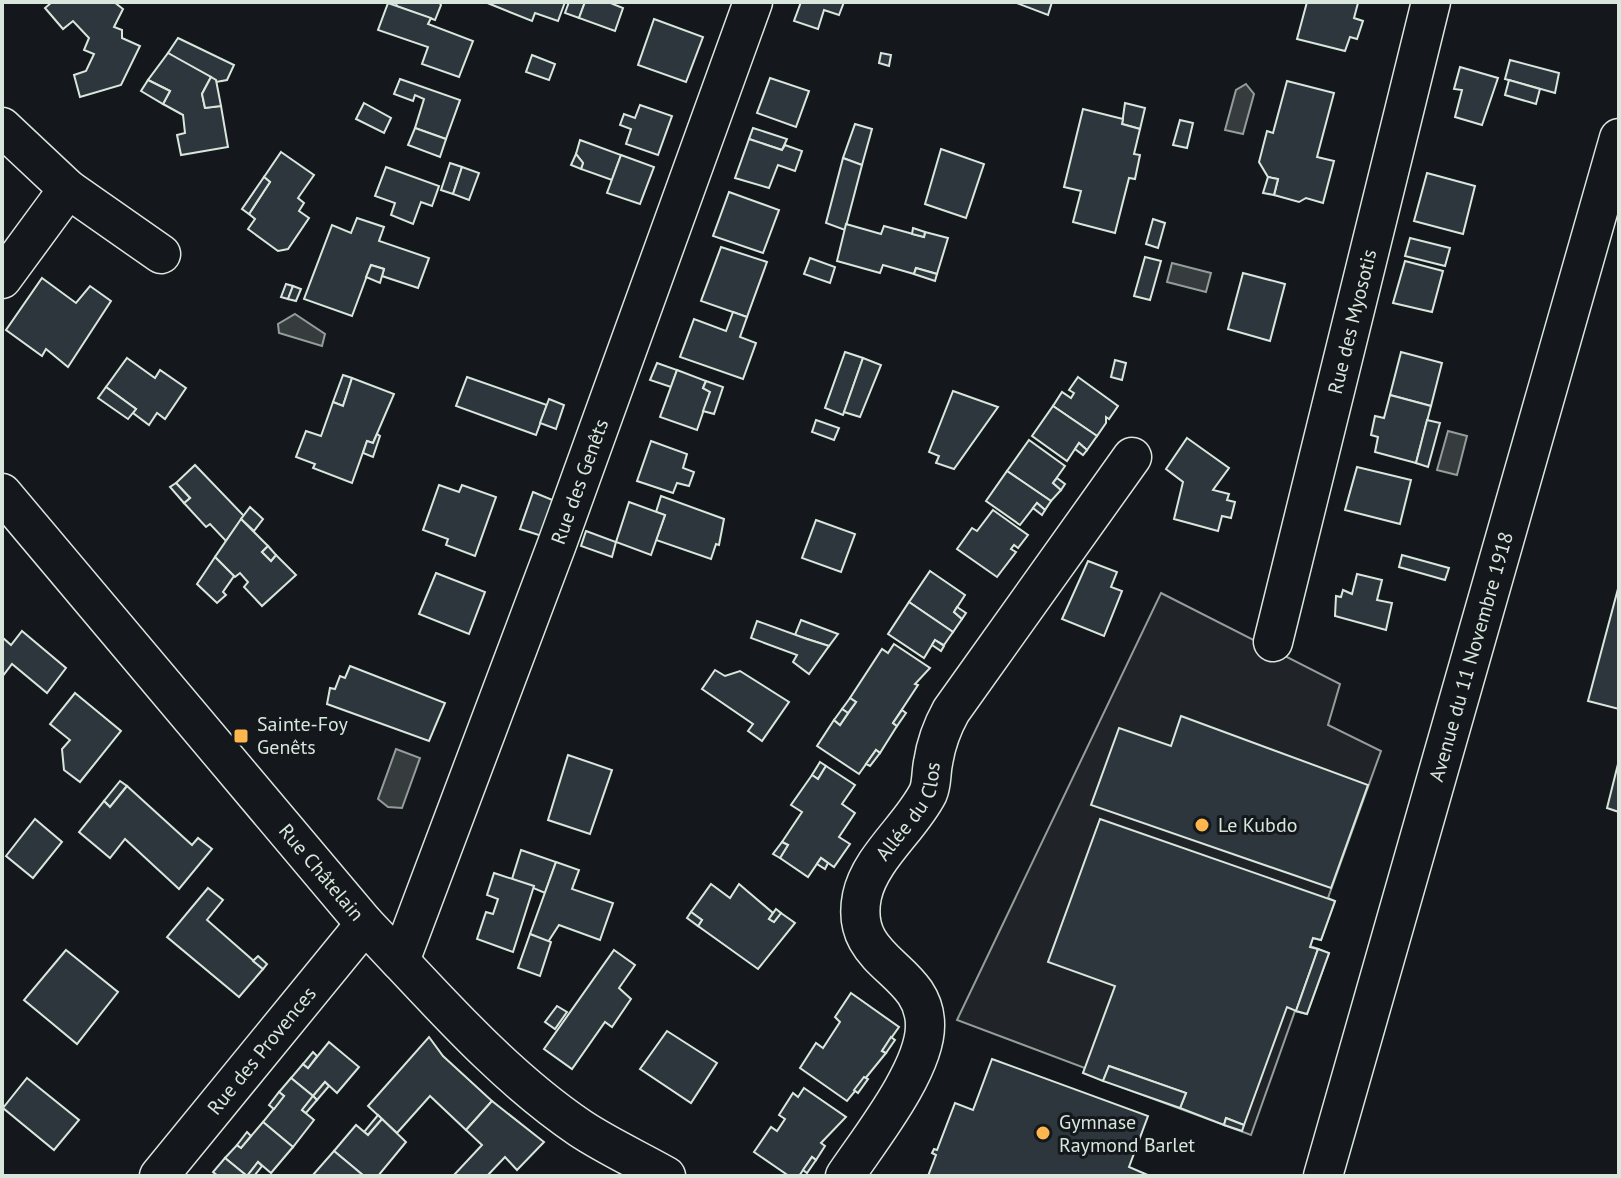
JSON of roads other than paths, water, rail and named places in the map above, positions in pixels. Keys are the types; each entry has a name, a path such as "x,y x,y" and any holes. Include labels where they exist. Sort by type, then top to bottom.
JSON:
{"street":[{"name":"Rue des Genêts","path":"400,961 562,529 753,2"},
{"name":"Rue des Myosotis","path":"1273,642 1431,2"},
{"path":"2,127 68,189 161,254"},
{"name":"Avenue du 11 Novembre 1918","path":"1323,1176 1619,138"},
{"path":"2,279 68,189"},
{"name":"Allée du Clos","path":"845,1176 909,1081 925,1027 916,989 874,954 864,933 862,896 876,869 929,791 938,734 951,711 1132,457"},
{"name":"Rue Châtelain","path":"9,519 365,924 528,1089 581,1129 666,1176"},
{"name":"Rue des Provences","path":"159,1176 365,924"}],"place":[{"name":"Sainte-Foy Genêts","path":"241,736"},
{"name":"Le Kubdo","path":"1202,825"},
{"name":"Gymnase Raymond Barlet","path":"1043,1133"}]}
